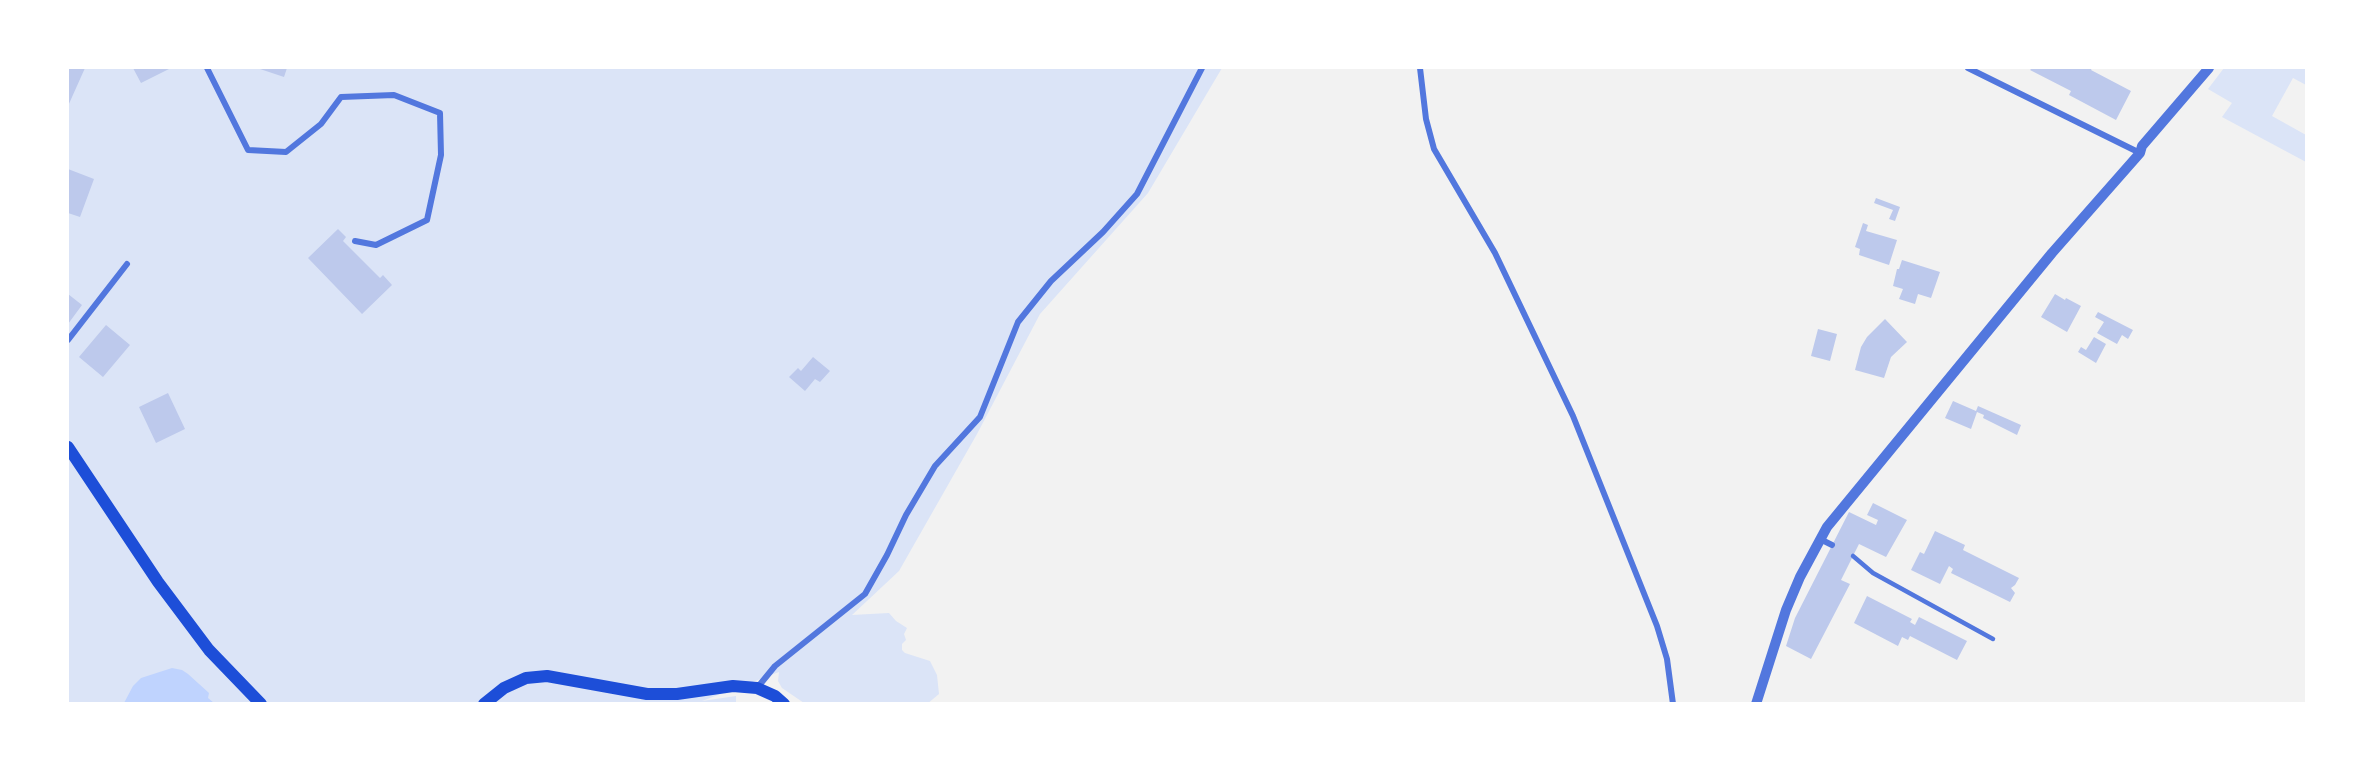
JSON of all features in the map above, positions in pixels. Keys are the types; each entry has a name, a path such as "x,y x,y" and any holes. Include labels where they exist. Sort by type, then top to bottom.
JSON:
{"main road":[{"path":"68,447 152,573 209,650 261,704"},
{"path":"484,704 504,688 526,678 547,676 647,694 677,694 733,686 758,688 775,696 784,704"}],"street":[{"path":"207,68 248,150 286,152 321,124 341,97 394,95 440,113 441,155 427,219 376,245 355,241"},
{"path":"758,688 775,666 865,594 906,515 935,466 980,417 1018,322 1051,281 1103,232 1137,194 1202,68"},
{"path":"1420,68 1426,119 1434,149 1495,253 1573,416 1657,626 1667,659 1673,704"},
{"path":"1968,68 2140,153"},
{"path":"1756,704 1786,610 1819,539 1844,505 2052,253 2140,153 2142,146 2209,68"},
{"path":"68,340 127,264"},
{"path":"1819,539 1832,545"}],"lane":[{"path":"1853,556 1873,573 1993,639"}],"shaded area":[{"path":"68,68 1222,68 1148,193 1040,314 977,434 899,571 852,615 889,613 907,628 902,650 930,661 937,675 939,694 927,704 804,703 782,688 778,681 779,672 702,701 736,696 736,704 68,703"},
{"path":"2224,68 2306,68 2306,85 2293,78 2272,116 2306,135 2306,162 2222,117 2232,103 2208,89"}],"water":[{"path":"172,668 188,674 209,693 208,698 214,703 124,703 133,686 141,678"}],"building":[{"path":"68,68 85,68 68,106"},
{"path":"133,68 171,68 141,83"},
{"path":"257,68 287,68 284,77"},
{"path":"2032,68 2092,68 2091,70 2131,91 2116,120 2069,95 2071,91 2030,70"},
{"path":"68,169 94,179 80,217 68,213"},
{"path":"1876,198 1900,207 1895,221 1889,219 1893,210 1874,203"},
{"path":"1863,223 1868,225 1866,231 1897,240 1889,265 1859,255 1860,249 1855,247"},
{"path":"338,229 346,237 343,241 380,278 383,275 392,285 362,314 308,258"},
{"path":"1902,260 1940,272 1931,298 1918,294 1915,304 1899,299 1903,289 1893,286"},
{"path":"68,294 82,305 68,324"},
{"path":"2055,294 2081,306 2067,332 2041,317"},
{"path":"2098,312 2133,330 2128,339 2122,335 2117,344 2097,333 2104,322 2095,317"},
{"path":"1885,319 1907,342 1891,357 1884,378 1855,370 1861,347 1867,337"},
{"path":"106,325 130,345 103,377 79,357"},
{"path":"1818,329 1837,334 1830,361 1811,356"},
{"path":"2094,337 2106,344 2096,363 2078,352 2081,347 2086,350"},
{"path":"813,357 830,371 820,382 815,379 805,391 789,377 798,368 801,371"},
{"path":"168,393 185,429 156,443 139,407"},
{"path":"1953,401 1976,411 1978,406 2021,425 2017,435 1983,418 1984,415 1977,412 1971,429 1945,418"},
{"path":"1873,503 1907,520 1886,557 1859,544 1841,580 1850,584 1811,659 1786,646 1795,618 1849,512 1876,525 1878,520 1867,515"},
{"path":"1935,531 1965,545 1963,550 2019,578 2011,588 2015,593 2010,602 1951,573 1953,569 1949,566 1940,584 1911,570 1920,552 1924,554"},
{"path":"1867,596 1912,619 1910,622 1915,625 1919,617 1967,641 1957,660 1910,636 1908,640 1902,637 1898,646 1854,623"}]}
